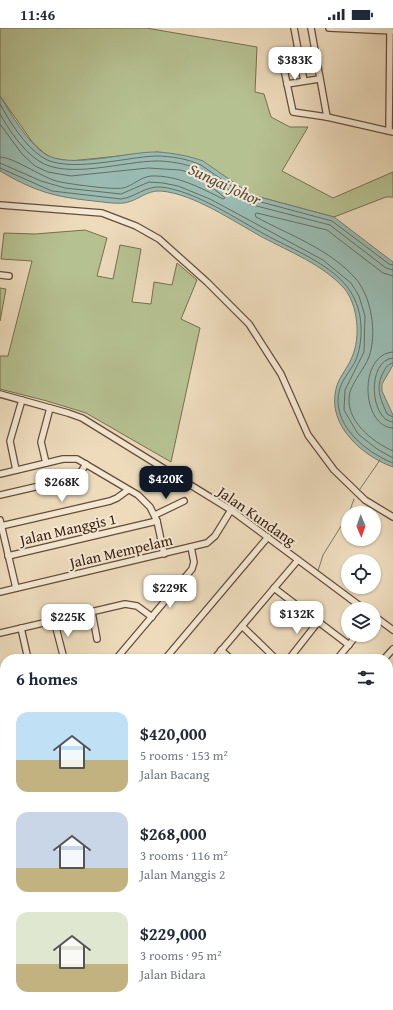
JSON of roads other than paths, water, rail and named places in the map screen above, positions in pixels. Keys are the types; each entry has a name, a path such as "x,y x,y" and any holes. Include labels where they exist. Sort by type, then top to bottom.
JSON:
{"street":[{"path":"294,28 304,81"},
{"path":"310,28 327,118"},
{"path":"281,55 293,112 391,131 391,31 329,28"},
{"path":"287,84 319,79"},
{"path":"0,205 102,213 136,226 158,239 207,282 249,324 281,374 308,435 334,470 365,500 393,517"},
{"path":"0,275 9,276"},
{"name":"Jalan Kundang","path":"0,394 82,418 231,510 355,602"},
{"path":"16,470 10,441 22,400"},
{"path":"46,463 41,442 50,408"},
{"path":"0,474 63,459 76,459 138,495 150,507 156,518 164,554"},
{"path":"0,495 71,479 79,474 86,464"},
{"path":"16,588 1,523 110,501 128,490"},
{"name":"Jalan Manggis 1","path":"8,556 156,518 184,501"},
{"name":"Jalan Mempelam","path":"0,592 206,543 215,536 231,510"},
{"path":"169,654 268,537"},
{"path":"120,654 192,569 194,562 191,547"},
{"path":"218,654 298,560"},
{"path":"274,588 348,645"},
{"path":"0,633 125,604 137,606 152,617"},
{"path":"92,612 98,639"},
{"path":"54,620 63,654"},
{"path":"381,621 393,630"},
{"path":"293,654 318,622"},
{"path":"242,626 271,654"},
{"path":"21,628 27,654"},
{"path":"341,654 351,642"},
{"path":"222,650 226,654"}],"water":[{"name":"Sungai Johor","path":"0,96 26,135 38,149 45,154 56,158 69,160 84,160 146,152 158,152 198,159 252,195 334,217 393,262 393,365 382,384 382,391 393,415 393,467 381,462 359,447 342,427 337,415 335,402 336,389 352,357 357,340 357,321 355,312 349,295 344,288 316,265 213,209 187,197 174,193 156,191 129,202 105,202 56,195 23,184 12,178 0,171"}],"waterway":[{"path":"360,489 380,460"},
{"path":"352,506 354,499"},
{"path":"318,571 323,555 341,526"}]}
